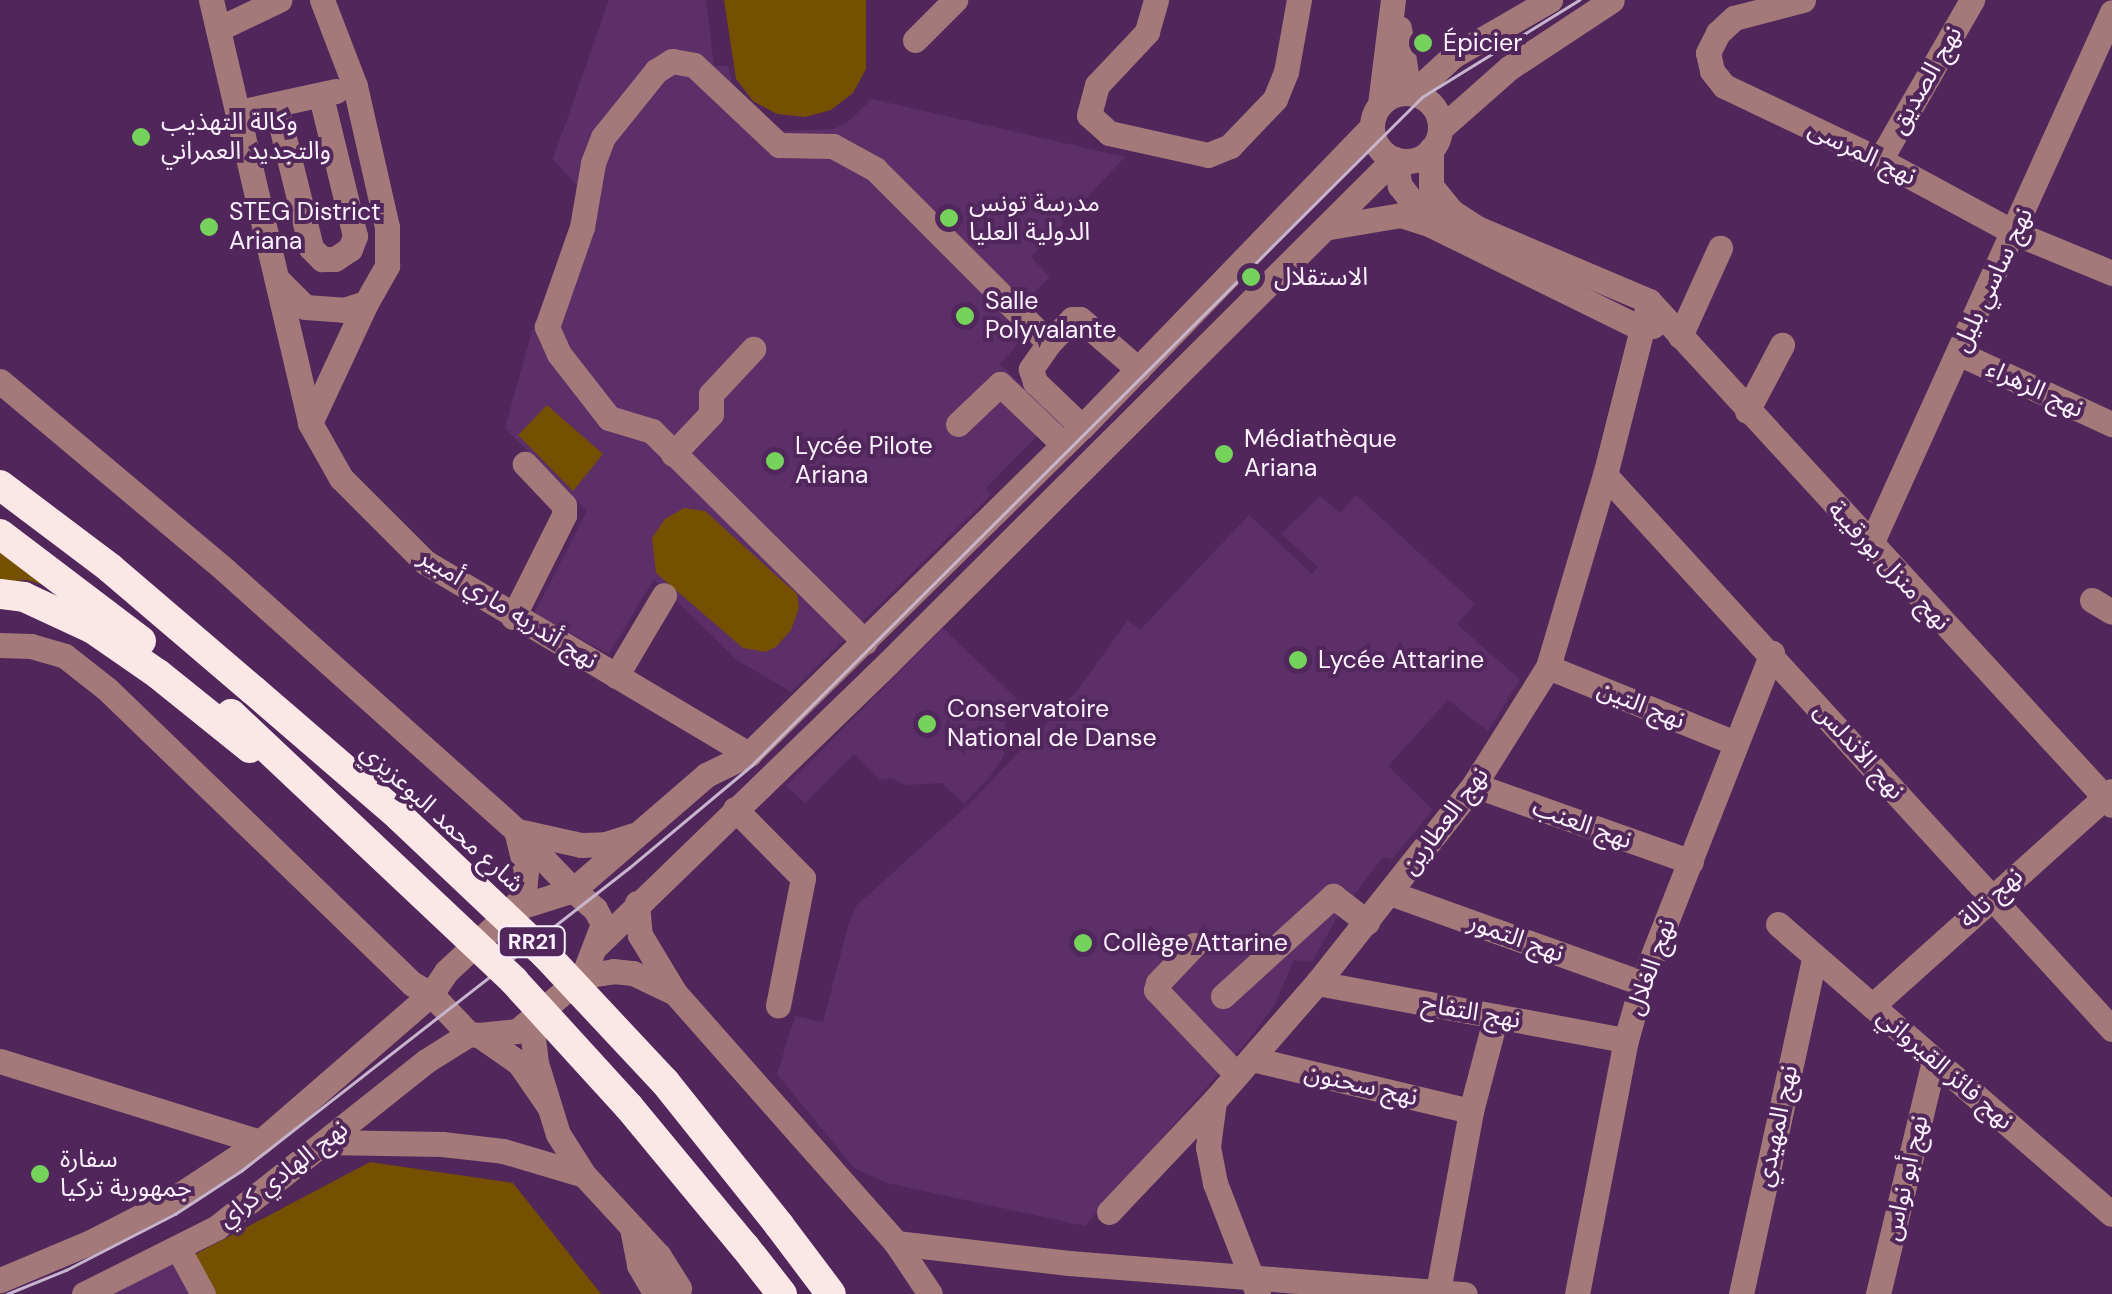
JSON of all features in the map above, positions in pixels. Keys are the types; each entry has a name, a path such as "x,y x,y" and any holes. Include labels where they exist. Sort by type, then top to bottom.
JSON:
{"highway":[{"path":"0,472 110,568"},
{"name":"شارع محمد البوعزيزي","path":"0,484 110,568 400,817 546,955 665,1082 831,1294"},
{"name":"RR21","path":"0,534 106,611 399,871 514,981 629,1107 782,1294"},
{"path":"0,594 24,597 93,629 229,722"}],"street":[{"name":"نهج أندريه ماري أمبير","path":"211,0 310,423 341,478 426,562 749,754"},
{"path":"218,30 279,0"},
{"path":"310,423 366,303 379,287 388,248 355,86 322,0"},
{"path":"915,40 955,0"},
{"path":"1156,0 1147,32 1092,95 1090,114 1097,125 1134,141 1208,155 1230,146 1275,99 1286,72 1299,0"},
{"path":"1411,93 1454,56 1550,0"},
{"path":"1393,2 1376,116 1376,144 1394,159 1414,160 1509,68 1612,0"},
{"name":"نهج المرسى","path":"1802,0 1734,18 1718,33 1708,53 1712,71 1724,86 1880,160 2015,233 2112,274"},
{"name":"نهج الصديق","path":"1880,160 1972,0"},
{"path":"1393,2 1411,93"},
{"name":"نهج ساسي بليل","path":"1870,546 2106,43 2112,12"},
{"path":"865,642 652,431 608,418 559,354 546,326 582,227 594,163 604,137 656,71 672,61 694,65 778,144 833,146 855,154 1049,343"},
{"path":"239,112 355,86"},
{"path":"513,908 573,890 706,775 749,754 1073,436 1393,95 1411,93 1430,103 1436,139 1431,186 1452,211 1477,228 1648,302"},
{"path":"276,105 311,248 322,259 336,259 350,249 354,236 321,96"},
{"path":"1394,159 1400,186 1431,225"},
{"name":"نهج الهادي كراي","path":"84,1294 179,1250 216,1228 426,1061 474,1034 503,1035 531,1022 583,976 597,945 636,903 1394,159"},
{"path":"1328,227 1400,215 1431,225 1640,328 1674,330 1720,248"},
{"path":"274,276 305,307 344,310 366,303"},
{"name":"نهج العطارين","path":"1109,1212 1214,1101 1367,922 1474,785 1548,666 1604,475 1648,302"},
{"name":"نهج منزل بورقيبة","path":"1648,302 1870,546 2109,798"},
{"path":"1073,436 1031,369 1049,343 1072,320 1080,320 1138,369"},
{"path":"1748,411 1782,345"},
{"path":"673,454 711,414 711,394 753,349"},
{"name":"نهج الزهراء","path":"1958,353 2112,424"},
{"path":"0,381 225,570 516,830 595,909 604,924 597,945"},
{"path":"958,424 1000,384 1073,436"},
{"path":"513,617 564,515 564,505 526,464"},
{"name":"نهج الأندلس","path":"1604,475 2112,1029"},
{"path":"616,676 664,595"},
{"path":"0,645 31,646 65,656 107,688 413,984 431,994 474,1034 519,1063 548,1105"},
{"name":"نهج الغلال","path":"1577,1294 1626,1040 1642,983 1772,654"},
{"name":"نهج التين","path":"1548,666 1735,743"},
{"path":"706,729 714,762 706,775"},
{"name":"نهج العنب","path":"1474,785 1691,862"},
{"name":"نهج تالة","path":"1872,1006 1991,897 2109,798"},
{"path":"735,809 803,878 778,1006"},
{"path":"516,830 550,841 606,844 654,822"},
{"path":"431,994 446,972 524,893 526,871 516,830"},
{"name":"نهج التمور","path":"1390,893 1642,983"},
{"path":"1223,996 1333,896 1367,922"},
{"path":"636,903 640,935 675,993 896,1243 930,1294"},
{"name":"نهج فائز القيرواني","path":"1778,924 2112,1214"},
{"path":"1194,945 1156,990 1244,1067"},
{"name":"نهج المهيدي","path":"1741,1294 1814,958"},
{"path":"583,976 633,973 675,993"},
{"name":"نهج التفاح","path":"1317,983 1626,1040"},
{"name":"نهج الهادي كراي","path":"0,1280 172,1200 260,1142 431,994"},
{"path":"1438,1290 1471,1111 1496,1016"},
{"path":"531,1022 558,1134 584,1174 660,1256 669,1292"},
{"name":"نهج أبو نواس","path":"1878,1294 1934,1061"},
{"path":"0,1062 260,1142"},
{"name":"نهج سحنون","path":"1244,1067 1471,1111"},
{"path":"1214,1101 1208,1147 1215,1183 1255,1285"},
{"path":"324,1142 442,1144 502,1150 584,1174"},
{"path":"896,1243 1255,1285 1465,1294"},
{"path":"179,1250 203,1294"}],"shaded area":[{"path":"609,0 706,0 714,66 728,66 734,93 765,124 782,131 834,129 849,121 872,99 1125,157 1031,257 1050,277 1000,327 1018,344 1000,364 1055,418 986,488 991,495 791,692 737,660 654,579 609,654 534,614 587,511 505,428 532,331 583,193 553,159"},
{"path":"724,0 866,0 866,69 853,93 831,110 805,117 777,114 753,101 736,79"},
{"path":"547,405 603,454 573,491 518,435"},
{"name":"Collège Attarine","path":"1356,495 1475,604 1457,624 1520,680 1488,731 1448,700 1388,766 1433,810 1392,859 1383,857 1336,919 1312,962 1294,960 1274,1006 1249,1039 1085,1226 887,1183 854,1168 777,1074 795,1016 823,1022 857,905 969,804 1077,691 1128,620 1140,630 1249,515 1312,574 1318,567 1281,534 1320,496 1340,513"},
{"path":"684,508 705,511 797,594 799,608 791,630 776,647 765,652 743,648 656,573 652,538 665,519"},
{"path":"0,551 51,587 26,580 0,582"},
{"name":"Conservatoire National de Danse","path":"943,628 1018,700 1005,715 1004,756 988,779 964,804 942,783 907,785 891,778 880,780 854,754 805,803 786,786"},
{"path":"370,1162 513,1183 601,1294 215,1294 192,1256"},
{"path":"192,1256 215,1294 105,1294"}],"tram line":[{"path":"7,1294 66,1270 175,1214 241,1171 629,868 752,765 1422,97 1579,0"}],"place":[{"name":"Épicier","path":"1423,43"},
{"name":"وكالة التهذيب والتجديد العمراني","path":"141,137"},
{"name":"مدرسة تونس الدولية العليا","path":"949,218"},
{"name":"STEG District Ariana","path":"209,227"},
{"name":"الاستقلال","path":"1251,277"},
{"name":"Salle Polyvalante","path":"965,316"},
{"name":"Médiathèque Ariana","path":"1224,454"},
{"name":"Lycée Pilote Ariana","path":"775,461"},
{"name":"Lycée Attarine","path":"1298,660"},
{"name":"Conservatoire National de Danse","path":"927,724"},
{"name":"Collège Attarine","path":"1083,943"},
{"name":"سفارة جمهورية تركيا","path":"40,1174"}]}
